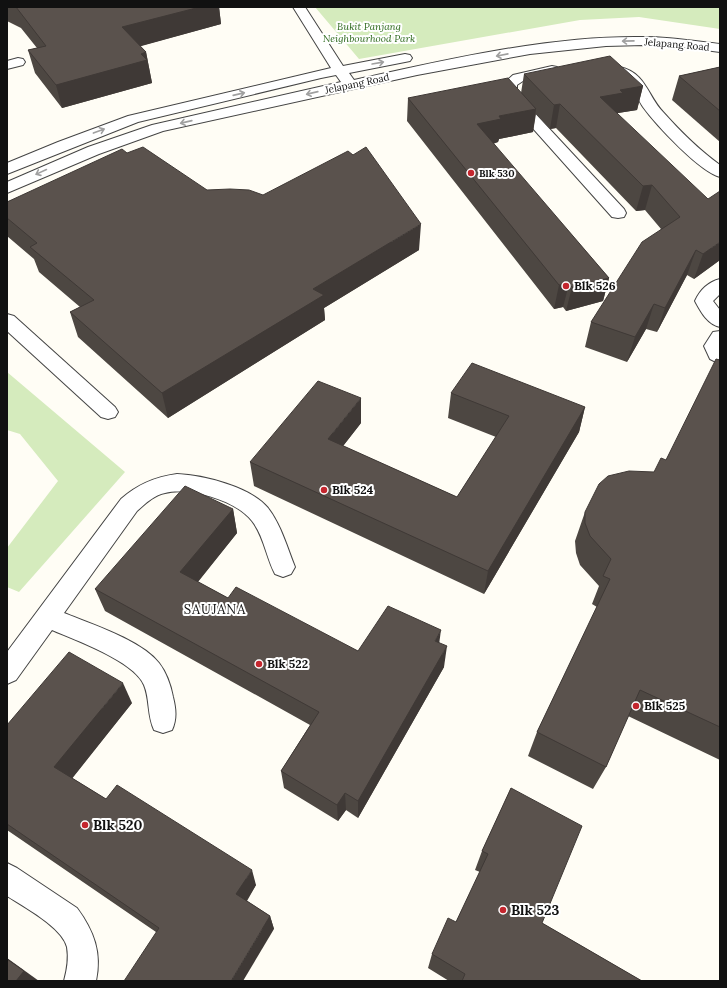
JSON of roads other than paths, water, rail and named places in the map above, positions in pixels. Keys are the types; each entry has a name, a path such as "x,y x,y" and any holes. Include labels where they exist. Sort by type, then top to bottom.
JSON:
{"street":[{"path":"299,7 350,84"},
{"name":"Jelapang Road","path":"594,30 664,29 720,36"},
{"name":"Jelapang Road","path":"7,188 46,170 148,131 350,84 541,48 583,43 628,40 667,41 720,48"},
{"name":"Jelapang Road","path":"7,169 63,145 133,119 340,70 420,56"},
{"path":"568,67 518,78 510,84 510,95 618,213"},
{"path":"608,67 633,78 643,92 650,107 658,116 720,172"},
{"path":"63,145 89,168"},
{"path":"720,285 707,294 704,301 712,313 720,321"},
{"path":"7,320 108,412"},
{"path":"720,337 714,346 720,357"},
{"path":"7,672 129,505 153,487 176,482 200,484 211,487 249,504 255,508 266,524 283,567"},
{"path":"47,617 124,652 142,663 150,671 159,690 163,721"},
{"path":"7,878 66,918 80,939 84,952 84,967 80,981"}],"place":[{"name":"Blk 530","path":"471,173"},
{"name":"Blk 526","path":"566,286"},
{"name":"Blk 524","path":"324,490"},
{"name":"Blk 522","path":"259,664"},
{"name":"Blk 525","path":"636,706"},
{"name":"Blk 520","path":"85,825"},
{"name":"Blk 523","path":"503,910"}],"district":[{"name":"SAUJANA","path":"215,609"}],"park label":[{"name":"Bukit Panjang Neighbourhood Park","path":"369,32"}]}
